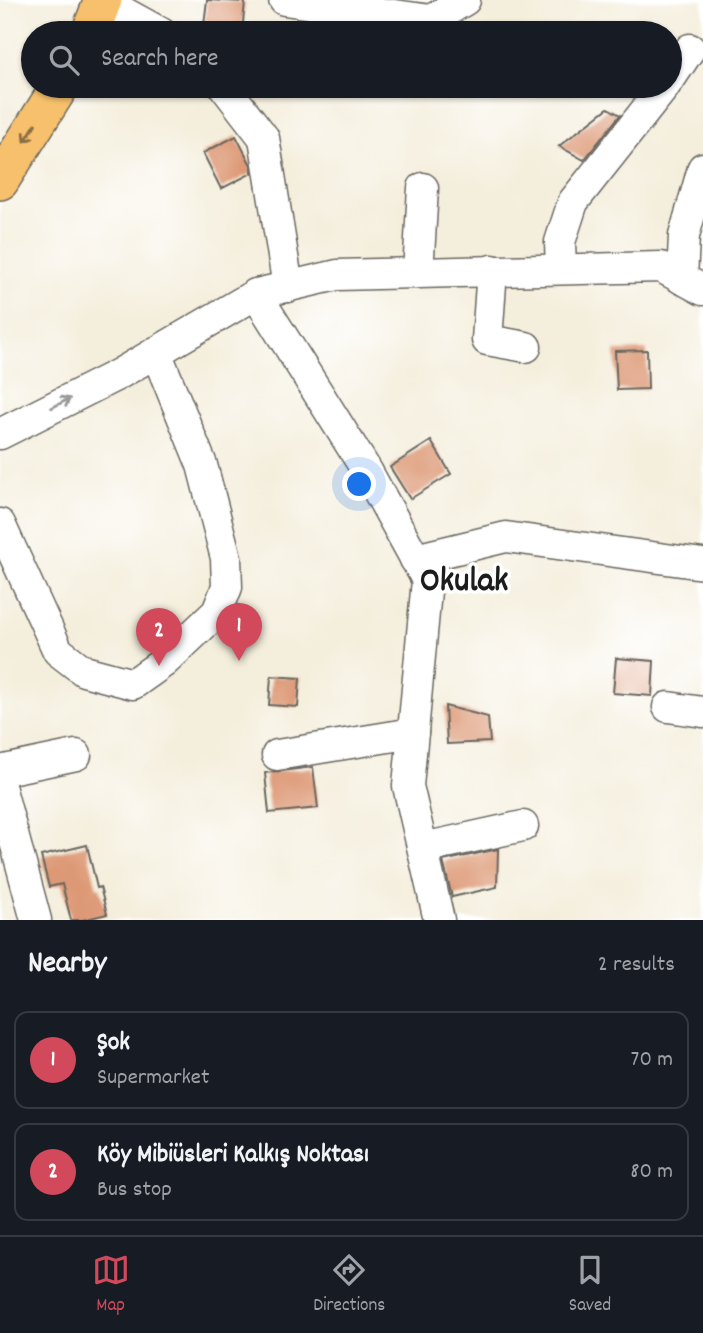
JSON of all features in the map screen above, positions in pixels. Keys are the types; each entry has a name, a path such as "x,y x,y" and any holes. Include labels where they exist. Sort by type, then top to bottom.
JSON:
{"main road":[{"path":"0,181 52,98"}],"street":[{"path":"284,0 431,20 465,0"},
{"path":"99,12 126,21"},
{"path":"682,61 690,49"},
{"path":"234,98 264,138 288,287"},
{"path":"561,269 560,242 572,202 655,98"},
{"path":"693,285 684,236 703,168"},
{"path":"418,273 423,188"},
{"path":"0,434 119,374 256,294 337,275 661,267 693,285"},
{"path":"492,270 487,341 526,347"},
{"path":"256,294 368,471 427,580 408,786 439,920"},
{"path":"0,524 58,651 84,671 133,684 164,662 217,612 227,587 226,558 202,465 156,352"},
{"path":"415,559 506,537 703,564"},
{"path":"668,707 703,712"},
{"path":"277,755 413,733"},
{"path":"0,771 76,755"},
{"path":"0,786 36,920"},
{"path":"423,848 523,826"}],"building":[{"path":"207,0 245,2 243,21 204,21"},
{"path":"608,108 620,115 584,160 559,146"},
{"path":"236,136 251,165 252,173 221,189 203,153"},
{"path":"647,350 648,389 617,390 615,351"},
{"path":"431,441 451,474 410,499 390,467"},
{"path":"616,658 654,661 652,696 613,693"},
{"path":"271,676 300,678 298,707 269,705"},
{"path":"445,706 488,717 490,742 447,744"},
{"path":"313,767 318,808 269,813 265,773"},
{"path":"87,845 97,888 100,887 107,914 71,920 62,884 49,887 41,856"},
{"path":"498,849 497,887 452,897 443,861"}],"place":[{"name":"Şok","path":"239,661"},
{"name":"Köy Mibiüsleri Kalkış Noktası","path":"159,666"}],"district":[{"name":"Okulak","path":"464,578"}]}
